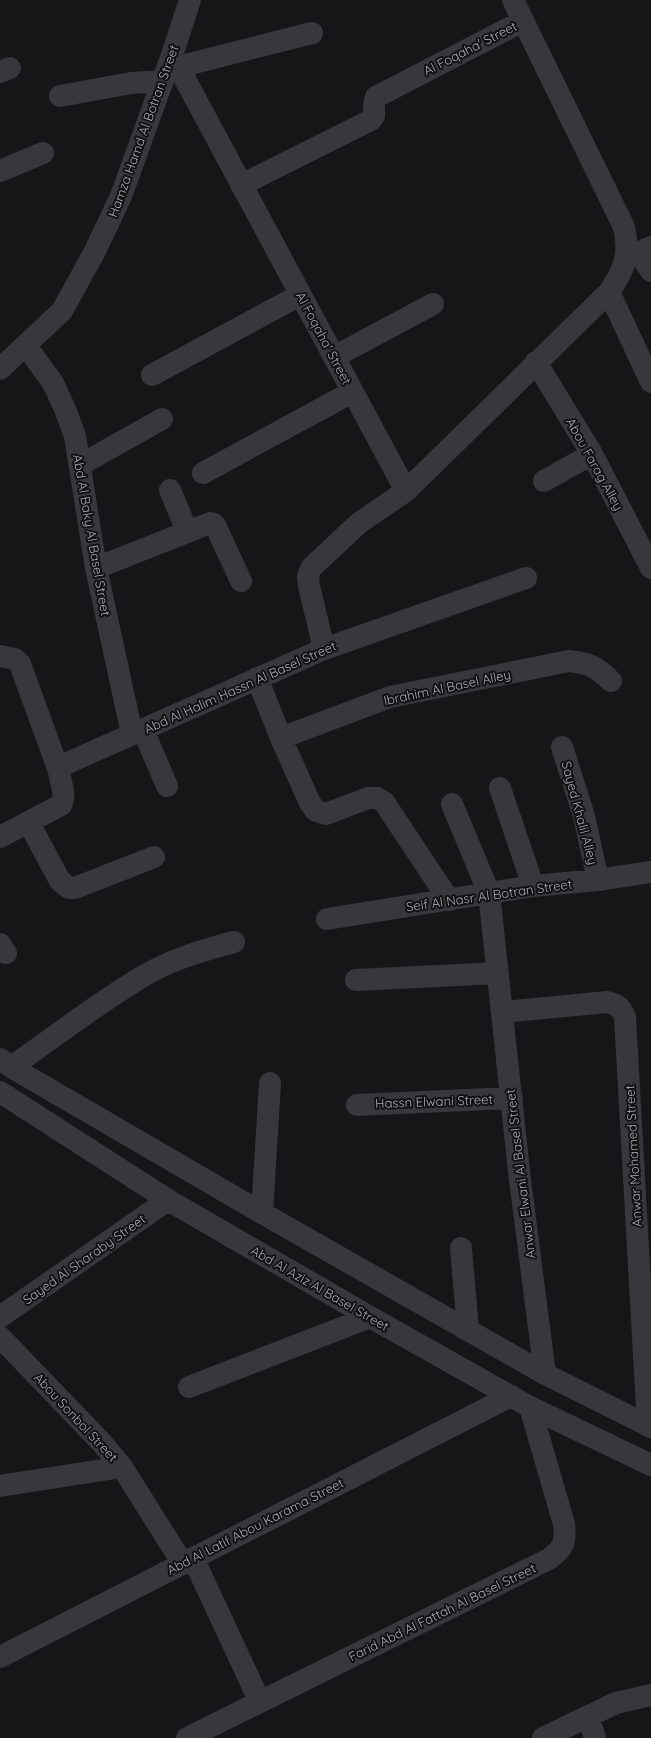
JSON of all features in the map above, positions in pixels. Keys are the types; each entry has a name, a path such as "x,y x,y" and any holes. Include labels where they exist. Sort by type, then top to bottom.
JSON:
{"street":[{"name":"Hamza Hamd Al Botran Street","path":"0,369 62,311 95,251 121,196 171,68 190,0"},
{"path":"513,0 624,227 627,242 639,253 651,270"},
{"name":"Al Foqaha' Street","path":"242,185 371,120 374,116 376,97 524,21"},
{"path":"60,96 131,83 171,68 312,33"},
{"name":"Al Foqaha' Street","path":"171,68 242,185 406,491"},
{"path":"0,171 43,153"},
{"path":"324,649 308,586 308,576 311,568 359,522 406,491 613,286 639,253"},
{"path":"613,286 651,382"},
{"path":"152,375 300,295"},
{"path":"334,357 433,304"},
{"name":"Abd Al Baky Al Basel Street","path":"26,346 53,383 75,436 96,568 137,732 167,786"},
{"name":"Abou Farag Alley","path":"536,362 592,454 651,568"},
{"path":"203,473 352,392"},
{"path":"80,465 162,420"},
{"path":"544,481 592,454"},
{"path":"170,490 187,531"},
{"path":"96,568 206,523 214,524 241,581"},
{"name":"Abd Al Halim Hassn Al Basel Street","path":"58,771 63,765 324,649 526,578"},
{"path":"0,656 15,659 20,664 58,771 64,793 64,800 61,805 0,837"},
{"name":"Ibrahim Al Basel Alley","path":"281,738 390,697 569,661 586,663 600,670 611,681"},
{"path":"257,678 281,738 310,803 316,812 326,814 368,798 377,798 384,802 450,900"},
{"name":"Sayed Khalil Alley","path":"562,747 584,816 598,880"},
{"path":"500,788 534,886"},
{"name":"Anwar Elwani Al Basel Street","path":"452,804 489,893 545,1374"},
{"path":"29,822 60,881 69,888 75,888 154,858"},
{"name":"Seif Al Nasr Al Botran Street","path":"327,919 534,886 598,880 651,872"},
{"path":"234,942 200,951 168,964 138,979 5,1063 262,1213 545,1374 649,1426"},
{"path":"356,980 498,973"},
{"name":"Anwar Mohamed Street","path":"502,1012 607,1002 619,1006 625,1017 649,1426"},
{"path":"262,1213 270,1083"},
{"name":"Abd Al Aziz Al Basel Street","path":"0,1092 168,1200 370,1317 530,1407 651,1465"},
{"name":"Hassn Elwani Street","path":"357,1105 512,1098"},
{"name":"Sayed Al Sharaby Street","path":"0,1317 168,1200"},
{"path":"461,1248 468,1330"},
{"path":"190,1387 370,1317"},
{"name":"Abou Sonbol Street","path":"0,1337 102,1443 122,1467 188,1561 260,1702"},
{"name":"Abd Al Latif Abou Karama Street","path":"0,1656 511,1396"},
{"name":"Farid Abd Al Fattah Al Basel Street","path":"187,1738 549,1559 560,1551 566,1538 564,1524 530,1407"},
{"path":"0,1486 122,1467"},
{"path":"543,1738 616,1703 651,1695"},
{"path":"588,1716 595,1738"}]}
